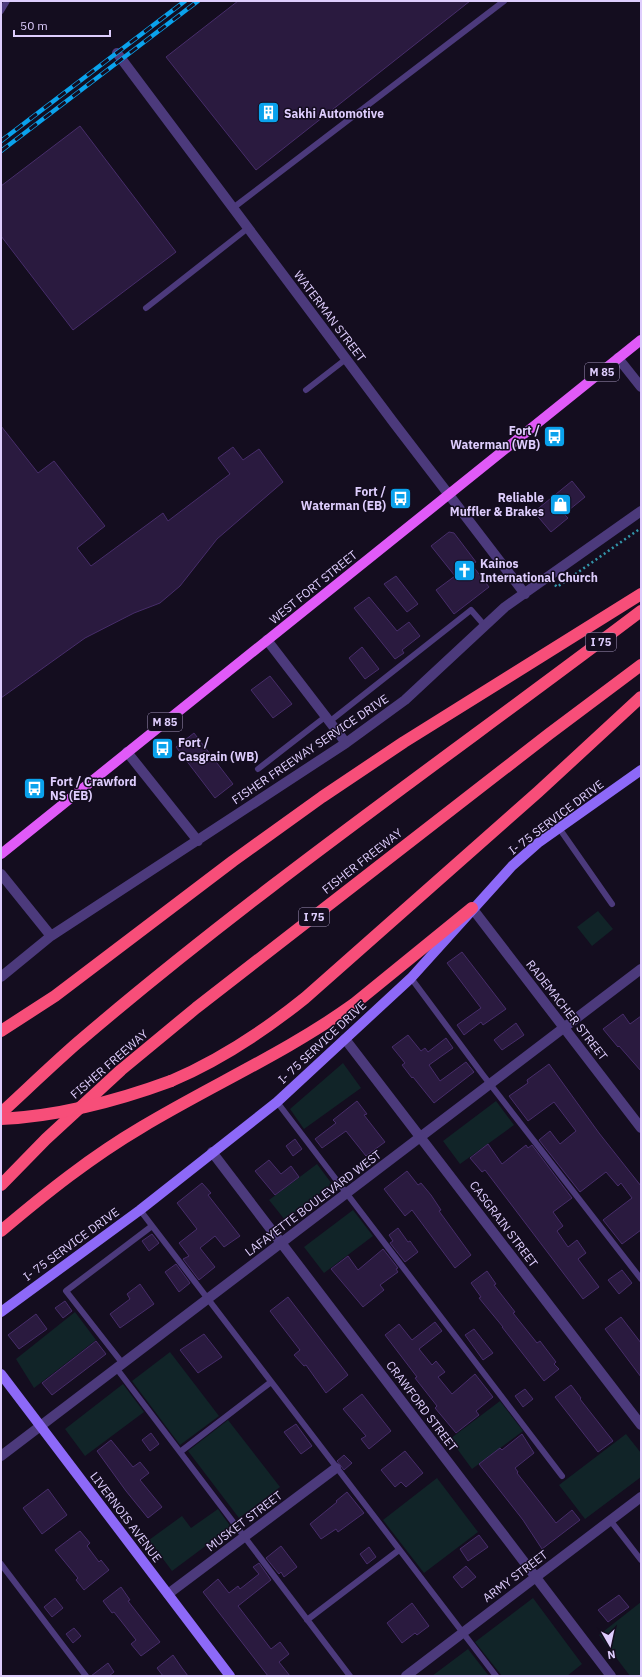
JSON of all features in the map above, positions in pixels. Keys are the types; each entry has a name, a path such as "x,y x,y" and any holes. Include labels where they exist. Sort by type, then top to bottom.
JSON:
{"highway":[{"path":"1,1031 55,996 261,840 329,793 417,734 641,594"},
{"name":"I 75","path":"1,1113 75,1045 164,971 413,779 641,611"},
{"name":"FISHER FREEWAY","path":"1,1184 46,1139 121,1070 190,1013 549,734 641,665"},
{"path":"1,1119 28,1117 70,1110 134,1094 171,1080 221,1057 281,1017 305,998 538,792 641,697"},
{"path":"1,1231 64,1178 117,1142 143,1126 294,1044 338,1016 472,908"}],"main road":[{"name":"WEST FORT STREET","path":"2,850 127,752 641,340"},
{"name":"I- 75 SERVICE DRIVE","path":"1,1312 140,1210 277,1102 411,978 472,908 512,866 538,843 641,770"},
{"name":"LIVERNOIS AVENUE","path":"1,1374 230,1676"}],"street":[{"name":"WATERMAN STREET","path":"117,53 346,359 525,594"},
{"path":"618,358 641,387"},
{"name":"FISHER FREEWAY SERVICE DRIVE","path":"1,977 51,936 346,743 405,700 505,607 641,512"},
{"path":"267,640 346,743"},
{"path":"127,752 198,841"},
{"path":"1,874 51,936"},
{"name":"RADEMACHER STREET","path":"472,908 566,1028 641,1128"},
{"name":"LAFAYETTE BOULEVARD WEST","path":"1,1456 641,970"},
{"name":"CASGRAIN STREET","path":"345,1039 641,1425"},
{"name":"CRAWFORD STREET","path":"212,1152 611,1676"},
{"name":"MUSKET STREET","path":"168,1594 336,1468"},
{"name":"ARMY STREET","path":"406,1676 641,1497"}],"lane":[{"path":"1,11 7,1"},
{"path":"233,208 504,1"},
{"path":"146,308 248,228"},
{"path":"306,390 346,359"},
{"path":"258,769 327,719 471,610 485,626"},
{"path":"559,828 612,904"},
{"path":"411,978 490,1084 641,1279"},
{"path":"277,1102 562,1476"},
{"path":"140,1210 496,1676"},
{"path":"152,1226 66,1291 180,1452 350,1676"},
{"path":"180,1452 271,1382"},
{"path":"610,1520 641,1560"},
{"path":"308,1620 399,1550"},
{"path":"1,1564 86,1676"}],"path":[{"path":"596,561 641,528"}],"green space":[{"path":"598,911 613,929 592,946 577,927"},
{"path":"343,1063 361,1088 304,1129 290,1109"},
{"path":"496,1101 514,1125 460,1164 443,1141"},
{"path":"317,1164 332,1184 285,1220 269,1200"},
{"path":"353,1210 373,1236 324,1273 304,1247"},
{"path":"75,1312 96,1340 34,1388 16,1359"},
{"path":"170,1352 219,1416 180,1445 132,1381"},
{"path":"123,1384 144,1412 85,1456 65,1429"},
{"path":"500,1401 523,1431 472,1469 450,1439"},
{"path":"228,1420 280,1487 239,1518 188,1451"},
{"path":"626,1434 641,1453 641,1477 585,1519 559,1485"},
{"path":"437,1478 478,1532 424,1573 383,1520"},
{"path":"218,1509 231,1527 172,1571 149,1540 182,1516 191,1528"},
{"path":"533,1598 582,1664 567,1676 502,1676 475,1642"},
{"path":"641,1602 641,1676 630,1676 599,1635"},
{"path":"468,1649 489,1676 432,1676"}],"building":[{"name":"Sakhi Automotive","path":"238,1 470,1 256,170 166,57"},
{"path":"80,126 176,252 73,330 1,236 1,186"},
{"path":"1,426 38,473 54,461 105,526 77,548 91,566 163,513 168,521 230,474 218,458 233,447 243,460 259,449 283,482 217,539 180,586 160,603 134,613 85,638 1,698"},
{"name":"Reliable Muffler & Brakes","path":"572,481 585,497 564,514 568,518 551,532 534,512"},
{"name":"Kainos International Church","path":"449,532 454,533 476,562 472,565 489,587 454,614 436,590 455,576 431,546"},
{"path":"396,576 418,604 407,612 384,584"},
{"path":"369,597 397,631 409,622 420,636 402,650 404,653 395,659 354,608"},
{"path":"362,647 379,669 365,679 349,658"},
{"path":"270,676 292,704 273,718 251,690"},
{"path":"194,733 233,784 215,798 176,747"},
{"path":"462,952 506,1009 483,1025 481,1022 464,1035 457,1025 481,1008 447,963"},
{"path":"623,1014 630,1024 641,1016 641,1071 603,1029"},
{"path":"516,1023 524,1035 502,1050 494,1040"},
{"path":"408,1035 421,1051 425,1048 428,1052 446,1038 453,1048 429,1065 440,1081 466,1062 474,1072 434,1103 402,1065 405,1063 392,1047"},
{"path":"549,1064 599,1133 641,1186 641,1230 622,1244 603,1220 632,1198 621,1183 618,1186 606,1172 580,1192 539,1140 550,1131 560,1144 576,1131 554,1102 528,1121 509,1096 528,1083 527,1080"},
{"path":"357,1101 367,1114 364,1115 385,1142 366,1156 346,1131 322,1148 315,1139 336,1123 333,1120"},
{"path":"295,1139 302,1149 293,1156 286,1146"},
{"path":"488,1144 502,1164 526,1145 528,1148 532,1145 572,1198 553,1212 563,1226 557,1231 568,1247 577,1240 586,1253 578,1259 599,1287 583,1299 485,1170 482,1172 470,1158"},
{"path":"269,1160 281,1174 291,1166 299,1177 275,1195 255,1171"},
{"path":"407,1171 418,1185 421,1183 431,1195 441,1210 439,1211 471,1255 455,1268 412,1210 405,1216 384,1189"},
{"path":"202,1183 211,1193 208,1195 240,1236 224,1247 215,1236 200,1248 215,1267 199,1280 183,1259 189,1256 179,1243 197,1229 177,1203"},
{"path":"398,1228 408,1242 410,1241 418,1252 405,1262 390,1243 393,1241 389,1235"},
{"path":"152,1234 159,1243 149,1251 142,1241"},
{"path":"383,1249 398,1268 396,1269 398,1272 380,1285 384,1290 363,1307 331,1269 348,1256 358,1270"},
{"path":"176,1264 190,1283 179,1292 165,1272"},
{"path":"622,1270 632,1283 619,1294 608,1280"},
{"path":"487,1271 496,1284 494,1285 515,1312 513,1313 537,1343 540,1341 556,1362 554,1364 559,1369 544,1381 479,1298 481,1297 471,1283"},
{"path":"140,1284 154,1304 120,1328 110,1314 130,1299 127,1294"},
{"path":"288,1297 348,1375 326,1393 306,1365 304,1366 294,1355 300,1350 270,1311"},
{"path":"65,1301 72,1311 63,1318 55,1308"},
{"path":"36,1314 47,1329 19,1349 8,1335"},
{"path":"621,1317 641,1343 641,1377 605,1329"},
{"path":"435,1322 442,1331 419,1349 432,1365 436,1361 445,1372 438,1377 452,1394 475,1374 493,1397 476,1411 479,1415 456,1433 435,1408 437,1406 415,1378 417,1377 385,1335 399,1324 412,1340"},
{"path":"474,1329 493,1353 483,1360 465,1335"},
{"path":"204,1334 222,1357 198,1373 180,1350"},
{"path":"96,1341 106,1354 52,1395 42,1383"},
{"path":"571,1385 613,1441 598,1452 555,1397"},
{"path":"525,1389 533,1399 523,1407 515,1396"},
{"path":"362,1394 391,1431 369,1449 361,1439 366,1436 343,1409"},
{"path":"296,1424 312,1446 301,1454 284,1432"},
{"path":"151,1433 159,1444 150,1451 142,1440"},
{"path":"522,1434 534,1453 515,1468 518,1472 517,1473 556,1523 572,1510 580,1520 542,1549 523,1520 479,1464 500,1448 502,1450"},
{"path":"111,1440 133,1467 140,1462 149,1473 140,1480 162,1507 148,1518 97,1451"},
{"path":"405,1451 423,1473 406,1487 401,1482 395,1487 381,1470"},
{"path":"344,1455 352,1463 344,1470 337,1461"},
{"path":"48,1489 67,1515 42,1534 23,1508"},
{"path":"347,1492 364,1513 338,1532 336,1529 321,1539 310,1524"},
{"path":"80,1531 90,1543 87,1546 99,1562 101,1560 109,1570 84,1590 76,1580 78,1578 55,1550"},
{"path":"479,1535 488,1547 468,1561 460,1549"},
{"path":"281,1546 297,1567 284,1577 281,1572 279,1574 266,1558"},
{"path":"369,1547 376,1557 367,1564 360,1554"},
{"path":"259,1563 271,1580 238,1606 271,1649 280,1642 289,1654 279,1662 290,1676 268,1676 203,1592 218,1579 229,1593 238,1586 240,1589 259,1574 253,1567"},
{"path":"466,1566 476,1577 462,1588 453,1577"},
{"path":"121,1587 130,1600 128,1601 160,1642 141,1656 131,1644 136,1640 114,1612 112,1613 103,1601"},
{"path":"619,1595 629,1607 608,1622 598,1610"},
{"path":"55,1598 63,1608 52,1617 44,1607"},
{"path":"412,1603 429,1626 417,1635 415,1633 402,1643 387,1623"},
{"path":"74,1628 81,1636 73,1643 66,1634"},
{"path":"173,1655 188,1676 163,1676 157,1668"},
{"path":"108,1663 114,1672 109,1676 91,1676"}],"railway":[{"path":"1,141 185,1"},
{"path":"1,151 198,1"}],"place":[{"name":"Sakhi Automotive","path":"269,113"},
{"name":"Fort / Waterman (WB)","path":"555,437"},
{"name":"Fort / Waterman (EB)","path":"401,498"},
{"name":"Reliable Muffler & Brakes","path":"560,504"},
{"name":"Kainos International Church","path":"464,570"},
{"name":"Fort / Casgrain (WB)","path":"162,749"},
{"name":"Fort / Crawford NS (EB)","path":"35,788"}]}
